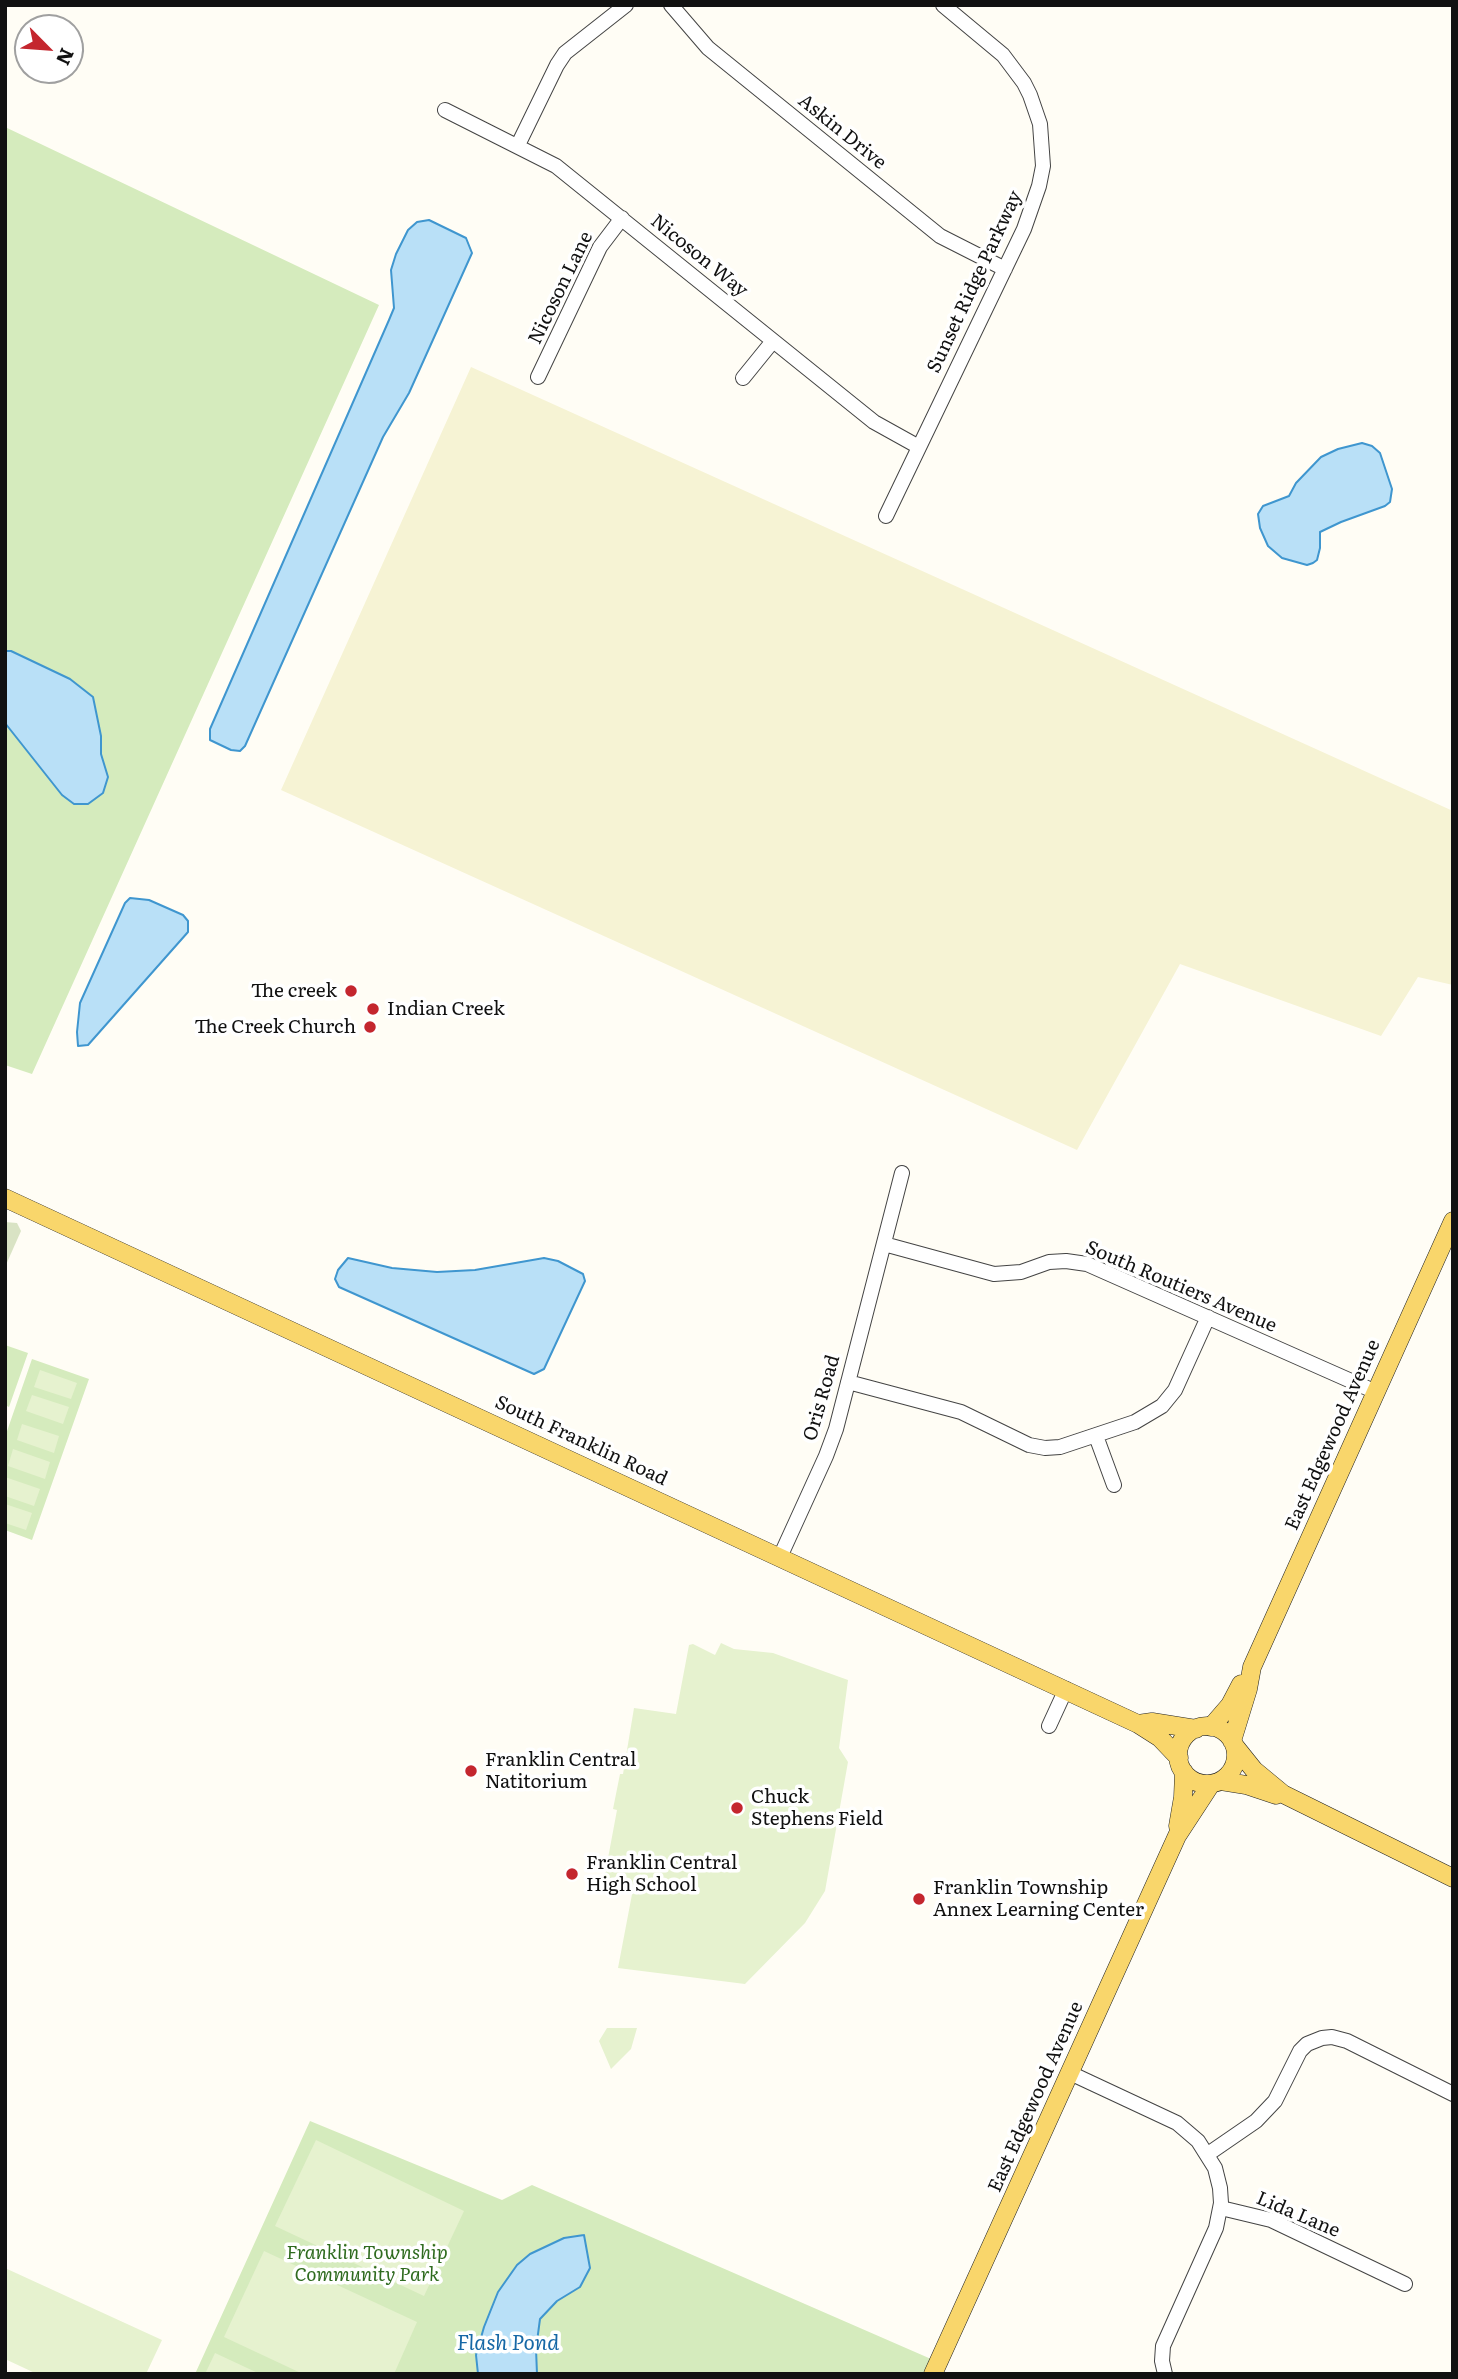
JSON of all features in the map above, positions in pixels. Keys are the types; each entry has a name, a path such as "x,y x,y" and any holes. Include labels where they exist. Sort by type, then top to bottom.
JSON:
{"main road":[{"name":"South Franklin Road","path":"5,1198 1066,1689 1138,1724 1160,1738 1181,1765"},
{"name":"East Edgewood Avenue","path":"1252,1667 1453,1221"},
{"path":"1177,1836 1183,1803 1180,1748 1184,1738 1204,1728 1230,1705 1252,1667"},
{"path":"1177,1836 1216,1782 1229,1774 1234,1765 1236,1755 1233,1743 1252,1667"},
{"name":"South Franklin Road","path":"1138,1724 1152,1722 1204,1728"},
{"path":"1204,1728 1221,1730 1254,1770 1283,1794 1453,1878"},
{"path":"1181,1765 1196,1782 1246,1785 1274,1795 1283,1794"},
{"name":"East Edgewood Avenue","path":"933,2374 1177,1836"}],"street":[{"path":"518,145 565,53 626,5"},
{"name":"Askin Drive","path":"671,5 708,48 936,232 1005,269"},
{"name":"Sunset Ridge Parkway","path":"886,516 1024,229 1039,186 1043,153 1040,124 1030,95 1009,62 943,5"},
{"name":"Nicoson Way","path":"444,110 556,166 874,422 919,447"},
{"name":"Nicoson Lane","path":"538,377 600,247 622,218"},
{"path":"743,379 773,341"},
{"name":"Oris Road","path":"780,1557 826,1456 902,1173"},
{"name":"South Routiers Avenue","path":"884,1244 994,1274 1021,1272 1049,1262 1082,1263 1376,1392"},
{"path":"848,1382 968,1415 1019,1441 1040,1448 1060,1447 1149,1416 1170,1399 1208,1317"},
{"path":"1096,1436 1114,1485"},
{"path":"1049,1726 1066,1689"},
{"path":"1208,2154 1256,2121 1275,2101 1300,2051 1307,2043 1316,2039 1342,2039 1453,2094"},
{"path":"1070,2073 1177,2123 1195,2137 1208,2154 1219,2183 1221,2208 1216,2228 1163,2346 1165,2374"},
{"name":"Lida Lane","path":"1221,2208 1271,2220 1405,2284"}],"shaded area":[{"path":"471,367 1453,811 1453,985 1418,977 1381,1036 1180,964 1077,1150 281,790"}],"green space":[{"path":"5,127 379,305 32,1074 5,1065"},
{"path":"5,1222 17,1223 21,1231 5,1267"},
{"path":"5,1345 28,1353 9,1407 5,1405"},
{"path":"32,1359 89,1379 32,1540 5,1530 5,1437"},
{"path":"40,1370 77,1383 71,1399 34,1387"},
{"path":"32,1395 69,1407 63,1424 26,1411"},
{"path":"22,1424 59,1436 54,1453 17,1440"},
{"path":"13,1449 50,1462 45,1479 8,1466"},
{"path":"5,1477 40,1489 34,1506 5,1496"},
{"path":"5,1504 32,1513 26,1530 5,1523"},
{"path":"721,1643 734,1649 773,1653 848,1680 839,1748 848,1762 825,1891 805,1923 745,1984 618,1968 633,1889 603,1885 617,1810 613,1809 620,1774 623,1774 634,1708 676,1714 689,1645 693,1644 715,1655"},
{"path":"607,2028 637,2028 631,2049 611,2069 599,2041"},
{"name":"Franklin Township Community Park","path":"310,2121 502,2200 532,2185 938,2362 932,2374 195,2374"},
{"path":"316,2140 464,2211 424,2296 275,2226"},
{"path":"264,2251 417,2322 394,2374 303,2374 224,2337"},
{"path":"5,2268 162,2340 146,2374 37,2374 5,2359"},
{"path":"215,2353 260,2374 205,2374"}],"water":[{"path":"429,220 466,238 472,253 409,393 383,437 245,746 240,751 231,750 210,740 210,729 394,308 391,270 396,254 408,230 417,222"},
{"path":"1362,443 1372,446 1380,453 1392,489 1390,502 1320,532 1320,548 1317,560 1313,563 1307,565 1282,558 1268,546 1260,528 1258,514 1263,506 1289,496 1296,483 1321,457"},
{"path":"5,651 11,651 70,679 93,697 101,736 101,754 108,777 103,793 88,804 74,804 62,795 5,723"},
{"path":"130,898 149,900 183,915 188,921 188,932 88,1045 78,1046 80,1003 125,903"},
{"path":"348,1258 392,1268 437,1272 475,1270 544,1258 558,1261 583,1274 585,1281 544,1369 534,1374 339,1287 335,1279 338,1270"},
{"name":"Flash Pond","path":"584,2235 590,2268 580,2287 557,2301 540,2319 536,2349 537,2374 478,2374 476,2355 484,2327 498,2292 517,2265 530,2254 564,2238"}],"place":[{"name":"The creek","path":"351,991"},
{"name":"Indian Creek","path":"373,1009"},
{"name":"The Creek Church","path":"370,1027"},
{"name":"Franklin Central Natitorium","path":"471,1771"},
{"name":"Chuck Stephens Field","path":"737,1808"},
{"name":"Franklin Central High School","path":"572,1874"},
{"name":"Franklin Township Annex Learning Center","path":"919,1899"}]}
